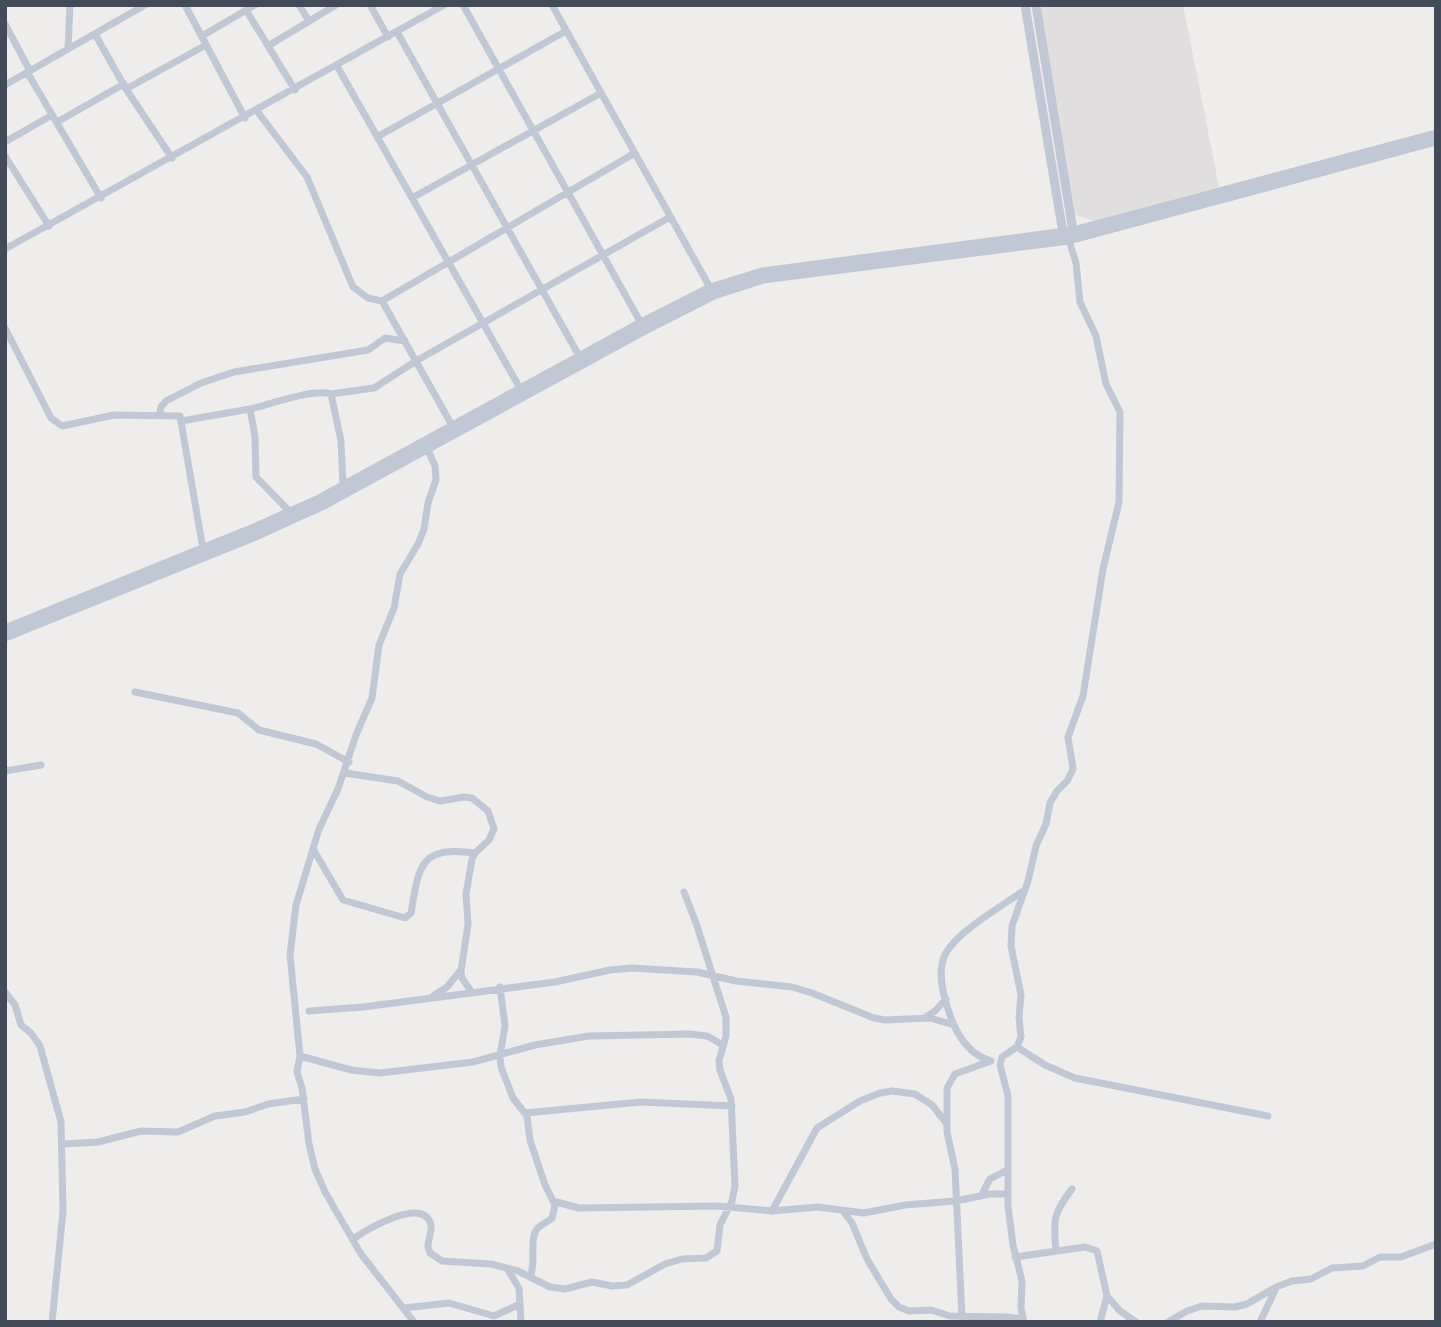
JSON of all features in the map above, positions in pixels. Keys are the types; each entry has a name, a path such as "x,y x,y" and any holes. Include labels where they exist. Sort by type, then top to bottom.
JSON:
{"street":[{"path":"68,49 70,5"},
{"path":"5,85 145,5"},
{"path":"185,5 245,118"},
{"path":"202,36 255,5"},
{"path":"299,5 309,22"},
{"path":"268,46 336,5"},
{"path":"370,5 387,37"},
{"path":"5,249 444,5"},
{"path":"463,5 641,323"},
{"path":"552,5 712,292"},
{"path":"1025,5 1064,208 1054,227 1041,236"},
{"path":"843,1211 852,1223 863,1252 895,1304 909,1311 931,1310 950,1316 1008,1317 1024,1320 1021,1308 1022,1281 1015,1257 1007,1195 1008,1096 1000,1060 1004,1054 1017,1047 1021,1037 1020,995 1011,936 1014,916 1051,803 1073,768 1068,737 1083,696 1104,562 1120,494 1118,466 1121,429 1119,412 1106,383 1096,336 1080,302 1036,5"},
{"path":"246,10 295,90"},
{"path":"5,24 55,119 101,198"},
{"path":"377,137 566,30"},
{"path":"397,32 583,361"},
{"path":"94,34 172,158"},
{"path":"5,142 206,45"},
{"path":"337,66 521,390"},
{"path":"412,198 601,93"},
{"path":"257,111 307,177 353,287 368,298 382,301 635,153"},
{"path":"5,637 322,506 428,450 583,361 641,323 762,272 1068,234 1436,134"},
{"path":"5,629 290,512 521,390 645,330 712,292 763,279 1068,234 1436,141"},
{"path":"5,156 49,226"},
{"path":"1064,208 1082,223 1093,226"},
{"path":"181,421 250,409 302,396 374,388 416,361 670,217"},
{"path":"382,301 453,427"},
{"path":"5,328 51,418 62,426 114,415 180,416 203,549"},
{"path":"159,415 161,407 172,397 201,383 234,372 368,350 385,338 405,341"},
{"path":"331,394 341,441 343,486"},
{"path":"250,409 255,436 256,477 290,512"},
{"path":"414,1322 369,1265 325,1192 316,1169 297,1072 300,1056 291,972 291,938 296,905 322,822 345,773 356,735 372,698 379,645 394,608 400,574 424,529 428,503 436,480 435,466 428,450"},
{"path":"135,691 233,712 259,730 316,744 349,762"},
{"path":"5,771 41,765"},
{"path":"345,773 398,781 440,801 464,797 478,801 488,811 494,829 489,839 475,853 466,894 468,925 461,971 462,978 471,991"},
{"path":"313,849 343,900 405,918 411,913 418,873 425,861 443,853 475,853"},
{"path":"991,1060 974,1053 954,1025 941,970 946,951 952,943 1025,889"},
{"path":"353,1239 394,1218 421,1213 430,1221 428,1247 436,1258 442,1261 477,1262 506,1268 565,1290 592,1282 619,1286 674,1261 706,1258 716,1251 720,1225 735,1186 732,1106 719,1062 727,1026 713,975 684,892"},
{"path":"309,1011 363,1007 500,987 555,982 632,968 689,971 802,990 874,1018 939,1019 954,1025"},
{"path":"429,998 447,987 461,971"},
{"path":"500,987 505,1026 500,1055 501,1067 513,1098 525,1112 530,1140 555,1209 552,1218 535,1233 535,1260 530,1277"},
{"path":"5,992 15,1005 21,1025 40,1046 56,1101 63,1144 60,1175 63,1211 52,1322"},
{"path":"922,1018 935,1011 946,999"},
{"path":"300,1056 351,1070 380,1073 474,1062 553,1041 607,1034 699,1034 723,1045"},
{"path":"1017,1047 1045,1065 1075,1078 1268,1116"},
{"path":"962,1317 954,1162 947,1125 947,1088 950,1078 963,1070 991,1060 1000,1060"},
{"path":"772,1211 817,1128 851,1106 880,1093 904,1091 915,1094 932,1105 947,1125"},
{"path":"63,1144 98,1142 141,1131 178,1132 215,1116 245,1112 276,1102 304,1099"},
{"path":"525,1112 641,1102 732,1106"},
{"path":"981,1196 990,1179 1007,1170"},
{"path":"1056,1251 1054,1217 1058,1206 1072,1189"},
{"path":"553,1201 579,1208 729,1207 772,1211 818,1207 864,1213 905,1205 1007,1195"},
{"path":"1168,1322 1180,1314 1202,1306 1235,1307 1247,1304 1276,1287 1311,1279 1336,1267 1363,1266 1380,1257 1401,1257 1436,1244"},
{"path":"1015,1257 1089,1247 1097,1251 1107,1296 1100,1322"},
{"path":"506,1268 519,1288 521,1322"},
{"path":"1260,1322 1276,1287"},
{"path":"1107,1296 1136,1322"},
{"path":"404,1308 449,1303 494,1316 520,1304"}],"shaded area":[{"path":"1036,5 1183,5 1219,187 1094,221 1070,213"}]}
